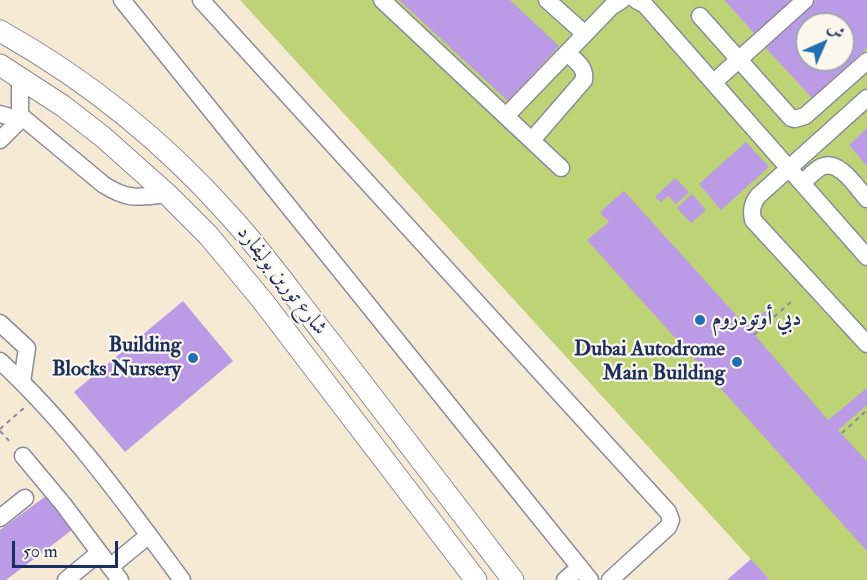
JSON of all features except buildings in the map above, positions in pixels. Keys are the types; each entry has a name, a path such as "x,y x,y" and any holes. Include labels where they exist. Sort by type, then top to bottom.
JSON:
{"main road":[{"name":"شارع تورين بوليفارد","path":"0,31 66,72 113,107 156,142 230,216 513,580"},
{"name":"شارع تورين بوليفارد","path":"0,65 63,106 103,137 167,194 208,235 262,300 476,580"},
{"path":"262,300 265,289 271,286 282,290 298,302"},
{"path":"428,516 449,524 457,520 460,511"}],"street":[{"path":"122,0 585,574 565,580"},
{"path":"201,0 668,512 671,520 668,527 610,580"},
{"path":"382,0 561,168"},
{"path":"547,0 585,34"},
{"path":"506,117 611,7 622,0"},
{"path":"636,0 645,5 867,257"},
{"path":"714,82 805,0"},
{"path":"700,16 786,115 795,119 805,116 867,61"},
{"path":"532,140 584,80 583,67 567,53"},
{"path":"0,140 20,118 20,78"},
{"path":"867,98 753,203 751,212 753,220 867,344"},
{"path":"0,114 20,118 118,194 135,198 167,194"},
{"path":"802,183 821,167 832,166 840,170 867,199"},
{"path":"0,323 27,348 22,382"},
{"path":"0,361 36,397 100,472 182,580"},
{"path":"23,456 63,504 115,574 149,535"},
{"path":"0,518 25,498"},
{"path":"66,580 99,553"}],"path":[{"path":"754,335 792,301"},
{"path":"23,456 0,430 36,397"},
{"path":"842,434 867,410"}],"green space":[{"name":"دبي أوتودروم","path":"240,0 867,0 867,580 770,580"}],"place":[{"name":"دبي أوتودروم","path":"700,320"},
{"name":"Building Blocks Nursery","path":"193,358"},
{"name":"Dubai Autodrome Main Building","path":"737,362"}]}
